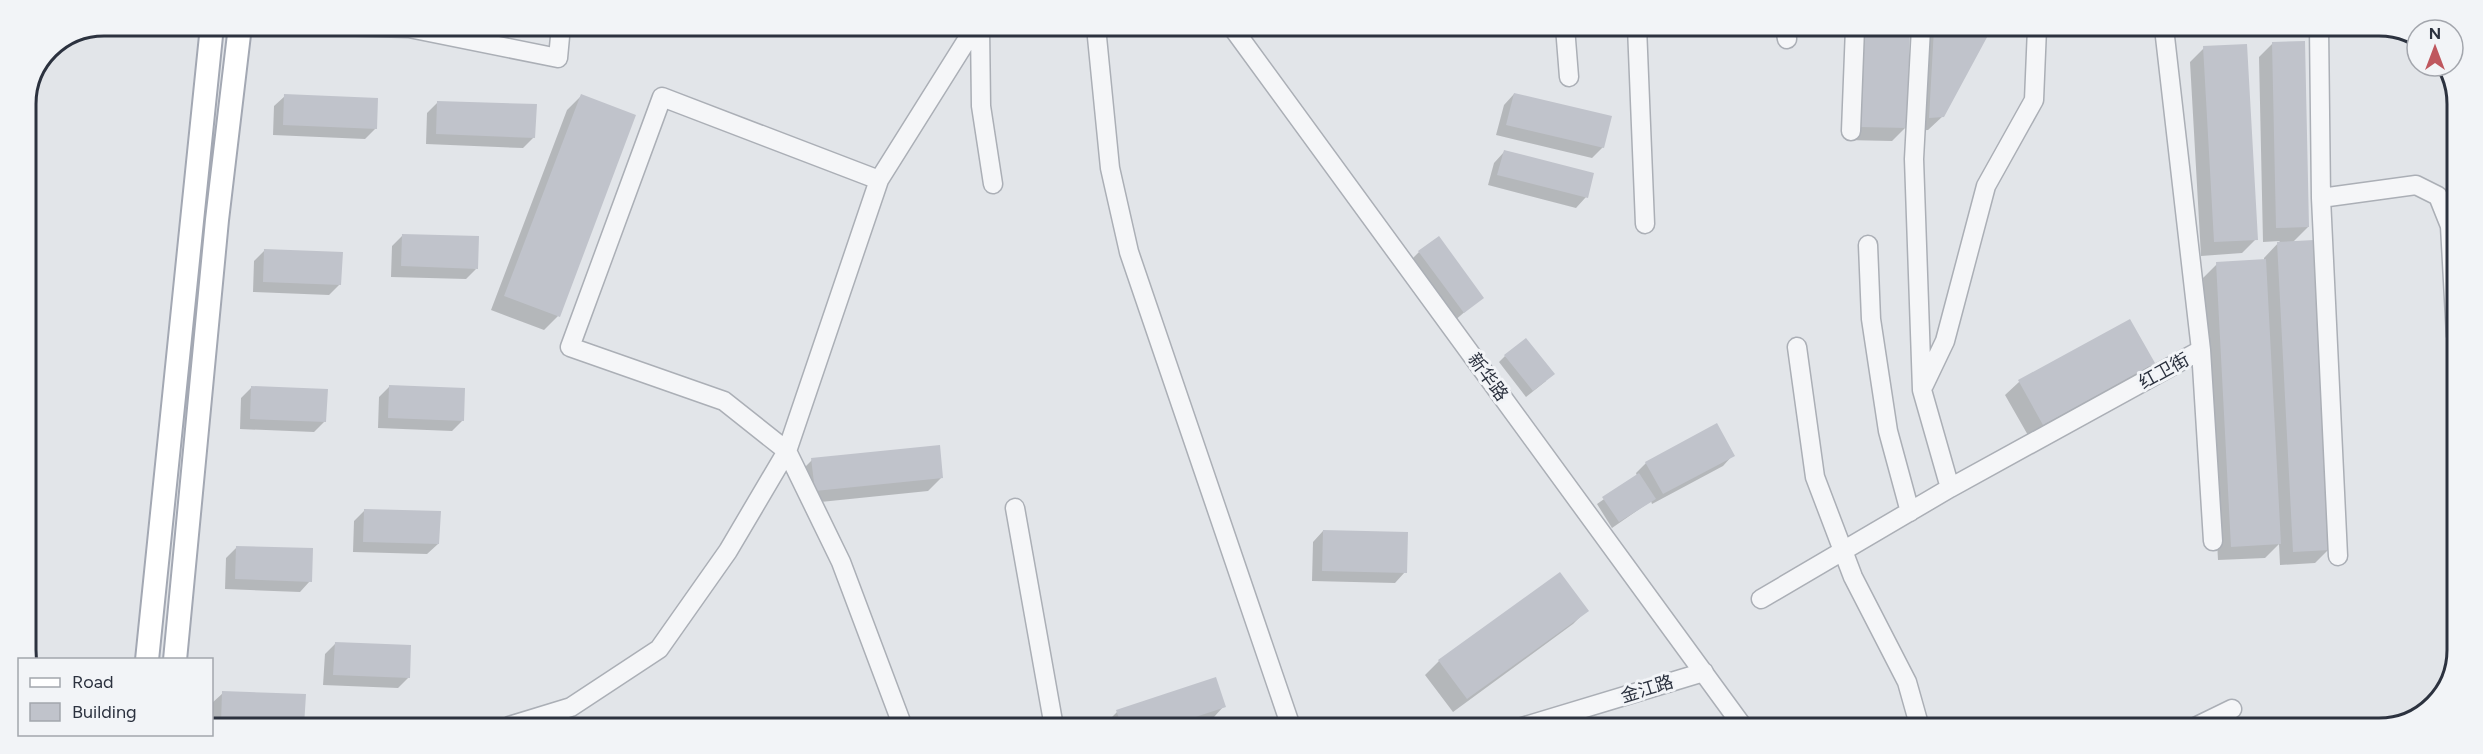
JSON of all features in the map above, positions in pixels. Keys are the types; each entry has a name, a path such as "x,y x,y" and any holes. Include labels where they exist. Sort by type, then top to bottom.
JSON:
{"main road":[{"path":"147,658 211,36"},
{"path":"175,658 217,220 239,36"}],"street":[{"path":"449,36 558,58 560,36"},
{"path":"535,718 571,707 658,649 728,551 787,451 879,180 972,36"},
{"path":"978,36 981,106 993,184"},
{"path":"1097,36 1110,168 1129,252 1288,718"},
{"name":"新华路","path":"1239,36 1737,718"},
{"path":"1566,36 1569,77"},
{"path":"1637,36 1645,224"},
{"path":"1851,131 1855,36"},
{"path":"1921,36 1914,159 1922,390 1950,488"},
{"path":"1922,390 1945,341 1986,186 2034,100 2037,36"},
{"name":"红卫街","path":"1761,599 1950,488 2200,350 2165,36"},
{"path":"2319,36 2321,198 2338,556"},
{"path":"879,180 662,97 570,347 723,401 787,451 841,562 900,718"},
{"path":"2321,198 2416,185 2438,196 2447,218"},
{"path":"1868,245 1871,319 1888,430 1910,512"},
{"path":"1797,347 1815,477 1853,577 1907,682 1917,718"},
{"path":"2200,350 2213,541"},
{"path":"1015,508 1052,718"},
{"name":"金江路","path":"1554,718 1704,672"},
{"path":"2214,718 2232,709"}],"building":[{"path":"1861,36 1910,36 1907,128 1859,127"},
{"path":"1934,36 1988,36 1944,117 1929,118"},
{"path":"2305,41 2309,227 2276,228 2272,42"},
{"path":"2247,44 2258,240 2214,242 2203,46"},
{"path":"1514,93 1612,116 1604,148 1506,125"},
{"path":"284,94 378,98 377,129 283,125"},
{"path":"581,94 636,115 560,317 504,296"},
{"path":"437,101 537,104 535,138 436,134"},
{"path":"1504,150 1594,173 1588,198 1497,175"},
{"path":"402,234 479,236 478,269 401,266"},
{"path":"1439,236 1484,298 1464,313 1418,251"},
{"path":"2314,240 2330,550 2293,552 2277,242"},
{"path":"264,249 343,252 341,285 263,282"},
{"path":"2266,259 2281,544 2231,547 2216,262"},
{"path":"2130,319 2155,363 2043,425 2018,380"},
{"path":"1526,338 1555,374 1533,391 1504,355"},
{"path":"389,385 465,388 464,421 388,418"},
{"path":"251,386 328,389 326,422 250,419"},
{"path":"1717,423 1735,456 1663,494 1645,462"},
{"path":"940,445 943,478 815,491 811,458"},
{"path":"1639,473 1656,499 1619,522 1602,497"},
{"path":"364,509 441,511 439,544 363,542"},
{"path":"1323,530 1408,532 1407,573 1322,571"},
{"path":"236,546 313,548 312,582 235,579"},
{"path":"1560,572 1589,611 1467,699 1438,660"},
{"path":"335,642 411,645 410,678 333,675"},
{"path":"1216,677 1226,707 1192,718 1119,718 1116,710"},
{"path":"222,691 306,694 304,718 221,718"}]}
